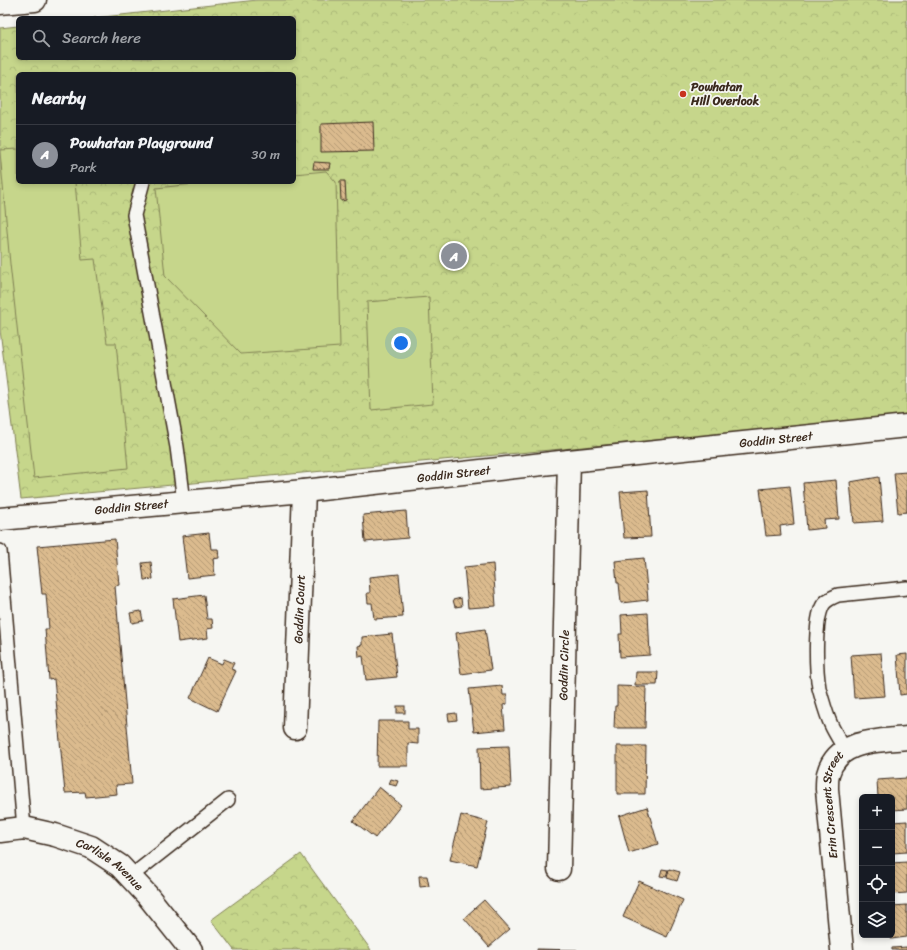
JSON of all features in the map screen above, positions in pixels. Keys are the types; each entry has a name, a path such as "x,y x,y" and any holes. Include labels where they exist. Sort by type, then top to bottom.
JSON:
{"street":[{"path":"0,3 35,0"},
{"name":"Goddin Street","path":"0,519 304,491 569,461 907,426"},
{"name":"Goddin Circle","path":"559,869 569,461"},
{"name":"Goddin Court","path":"295,728 304,491"},
{"name":"Erin Crescent Street","path":"842,950 827,789 828,773 833,764 845,750 854,745 907,738"},
{"name":"Carlisle Avenue","path":"0,831 24,828 55,835 91,847 120,866 147,895 191,950"}],"lane":[{"path":"142,184 134,215 177,447 184,502"},
{"path":"0,551 24,828"},
{"path":"845,750 830,723 819,687 817,668 817,634 823,605 830,598 838,595 907,588"},
{"path":"130,877 228,800"}],"green space":[{"path":"257,0 907,0 907,417 21,499 0,330 0,28 16,26 16,60 296,60 296,16 112,16"},
{"path":"16,149 16,184 75,184 82,260 95,259 107,343 116,343 128,468 34,478 10,264 0,150"},
{"path":"326,171 336,182 340,347 241,354 165,276 156,188 195,184 296,184 296,174"},
{"path":"429,297 433,404 371,410 367,302"},
{"path":"301,854 371,950 234,950 211,920"}],"building":[{"path":"373,122 374,151 321,152 321,124"},
{"path":"314,162 330,163 329,169 313,169"},
{"path":"340,181 345,181 346,200 341,201"},
{"path":"907,472 907,512 898,513 894,473"},
{"path":"879,477 883,521 854,523 850,482"},
{"path":"836,480 839,519 824,520 825,528 807,530 803,483"},
{"path":"790,486 794,524 780,526 781,535 766,536 760,489"},
{"path":"648,490 651,537 624,538 620,492"},
{"path":"406,511 408,538 365,542 363,515"},
{"path":"209,533 211,549 218,549 219,558 213,559 215,575 187,578 182,536"},
{"path":"115,539 119,585 115,586 132,784 116,785 117,794 86,797 85,792 65,793 54,679 49,680 45,629 49,629 46,594 42,594 37,546"},
{"path":"644,558 648,600 621,603 615,561"},
{"path":"151,562 153,579 144,580 142,563"},
{"path":"493,564 496,606 468,608 464,567"},
{"path":"399,574 403,617 374,619 372,603 368,603 367,593 370,593 369,577"},
{"path":"204,595 207,619 212,619 213,628 207,629 208,638 178,642 173,599"},
{"path":"461,598 462,606 455,607 453,600"},
{"path":"141,611 143,621 132,623 130,613"},
{"path":"648,613 650,655 620,657 619,634 622,634 621,615"},
{"path":"485,629 491,670 461,674 456,633"},
{"path":"392,634 397,677 366,680 363,656 359,657 358,646 362,645 362,637"},
{"path":"881,653 885,696 854,698 851,655"},
{"path":"907,654 907,694 900,695 897,655"},
{"path":"208,658 222,664 224,659 234,663 231,669 236,671 217,711 190,698"},
{"path":"636,672 658,672 657,685 635,685"},
{"path":"502,686 503,695 507,695 507,704 503,705 505,729 474,732 469,689"},
{"path":"617,686 646,687 645,728 614,728 615,706 617,706"},
{"path":"397,706 405,706 405,713 397,713"},
{"path":"456,713 457,720 449,721 448,714"},
{"path":"378,721 408,721 408,729 418,729 418,744 408,743 408,766 377,766"},
{"path":"509,746 511,787 480,789 479,747"},
{"path":"617,746 646,746 645,794 617,794"},
{"path":"907,778 907,809 895,810 895,794 878,794 877,780"},
{"path":"391,779 398,781 396,786 389,784"},
{"path":"379,787 401,805 375,838 353,821"},
{"path":"647,807 658,844 629,853 619,816"},
{"path":"461,815 488,822 477,866 450,860"},
{"path":"907,821 907,852 895,853 895,822"},
{"path":"907,862 907,893 895,894 895,863"},
{"path":"662,869 668,870 666,877 660,876"},
{"path":"669,869 680,872 677,881 667,878"},
{"path":"419,876 427,876 429,886 420,887"},
{"path":"639,881 683,900 667,937 623,917"},
{"path":"484,900 510,929 489,947 464,918"},
{"path":"907,905 907,937 891,939 895,938 895,906"},
{"path":"907,947 907,950 892,950 892,948"},
{"path":"537,949 577,950 537,950"}],"place":[{"name":"Powhatan Hill Overlook","path":"683,94"},
{"name":"Powhatan Playground","path":"454,256"}]}
